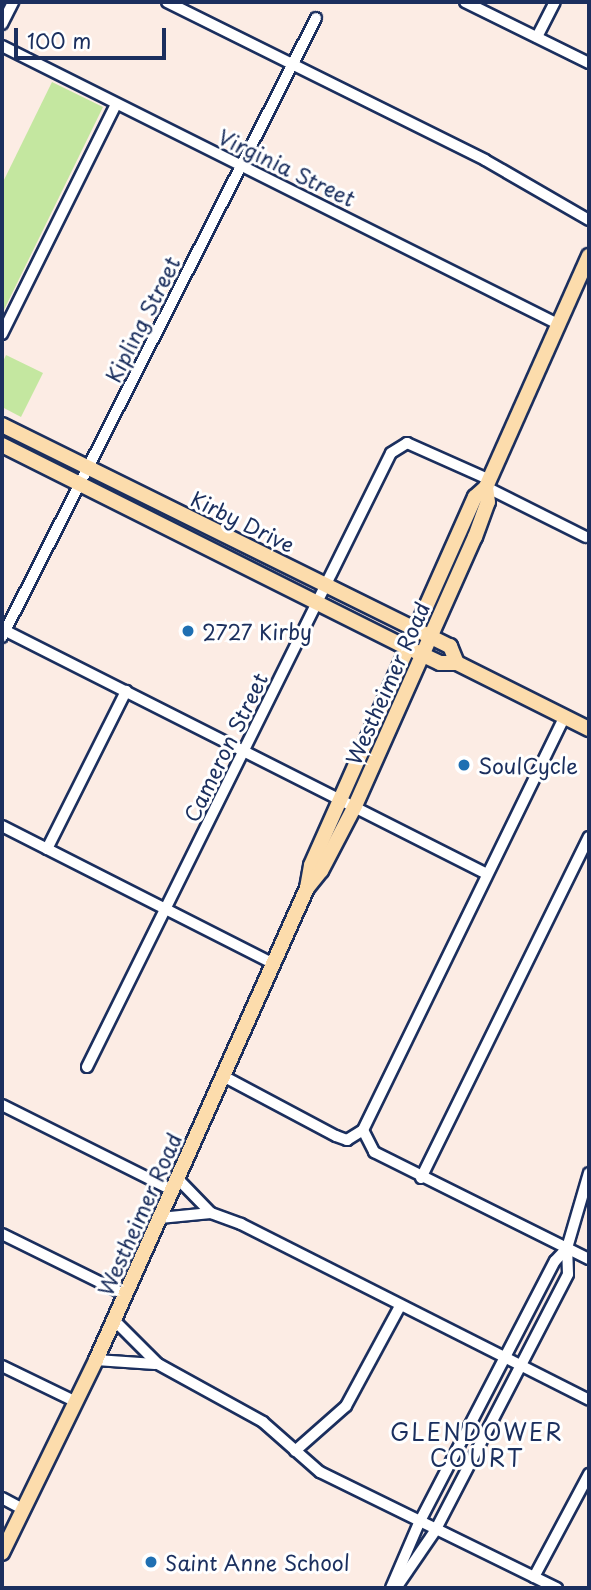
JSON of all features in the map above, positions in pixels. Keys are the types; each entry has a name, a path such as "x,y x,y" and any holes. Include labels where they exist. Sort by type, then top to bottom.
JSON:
{"main road":[{"name":"Westheimer Road","path":"2,1553 126,1295 307,888 321,871 355,806 479,525 488,502 488,484 556,323 589,256"},
{"name":"Kirby Drive","path":"2,425 450,646 457,663"},
{"name":"Kirby Drive","path":"2,445 422,655 440,663 457,663 589,729"},
{"name":"Westheimer Road","path":"307,888 311,865 475,496 488,484"}],"street":[{"path":"2,24 13,2"},
{"path":"167,2 485,160 589,220"},
{"path":"465,2 589,63"},
{"path":"537,37 555,2"},
{"name":"Kipling Street","path":"3,632 316,18"},
{"name":"Virginia Street","path":"2,46 556,323"},
{"path":"2,334 116,104"},
{"name":"Cameron Street","path":"87,1068 326,585 398,446 407,443 426,449 488,484"},
{"path":"488,484 586,537"},
{"path":"3,632 126,691 485,873"},
{"path":"47,849 126,691"},
{"path":"223,1076 336,1136 347,1140 363,1130 485,873 564,717"},
{"path":"2,827 272,964"},
{"path":"421,1178 589,836"},
{"path":"2,1105 174,1184 211,1213 507,1356 589,1400"},
{"path":"363,1130 374,1152 421,1178 589,1259"},
{"path":"394,1588 435,1531 568,1274 567,1248 589,1173"},
{"path":"160,1218 211,1213"},
{"path":"2,1234 126,1295"},
{"path":"394,1588 419,1523 555,1261 567,1248"},
{"path":"295,1451 346,1406 400,1306"},
{"path":"114,1321 158,1364 263,1422 320,1472 435,1531 557,1588"},
{"path":"96,1360 158,1364"},
{"path":"2,1366 76,1402"},
{"path":"534,1577 589,1474"},
{"path":"2,1498 23,1509"}],"green space":[{"path":"52,82 103,107 2,314 2,184"},
{"path":"6,355 43,373 21,417 2,407 2,364"}],"place":[{"name":"2727 Kirby","path":"188,631"},
{"name":"SoulCycle","path":"464,765"},
{"name":"Saint Anne School","path":"151,1562"}],"district":[{"name":"GLENDOWER COURT","path":"477,1445"}]}
